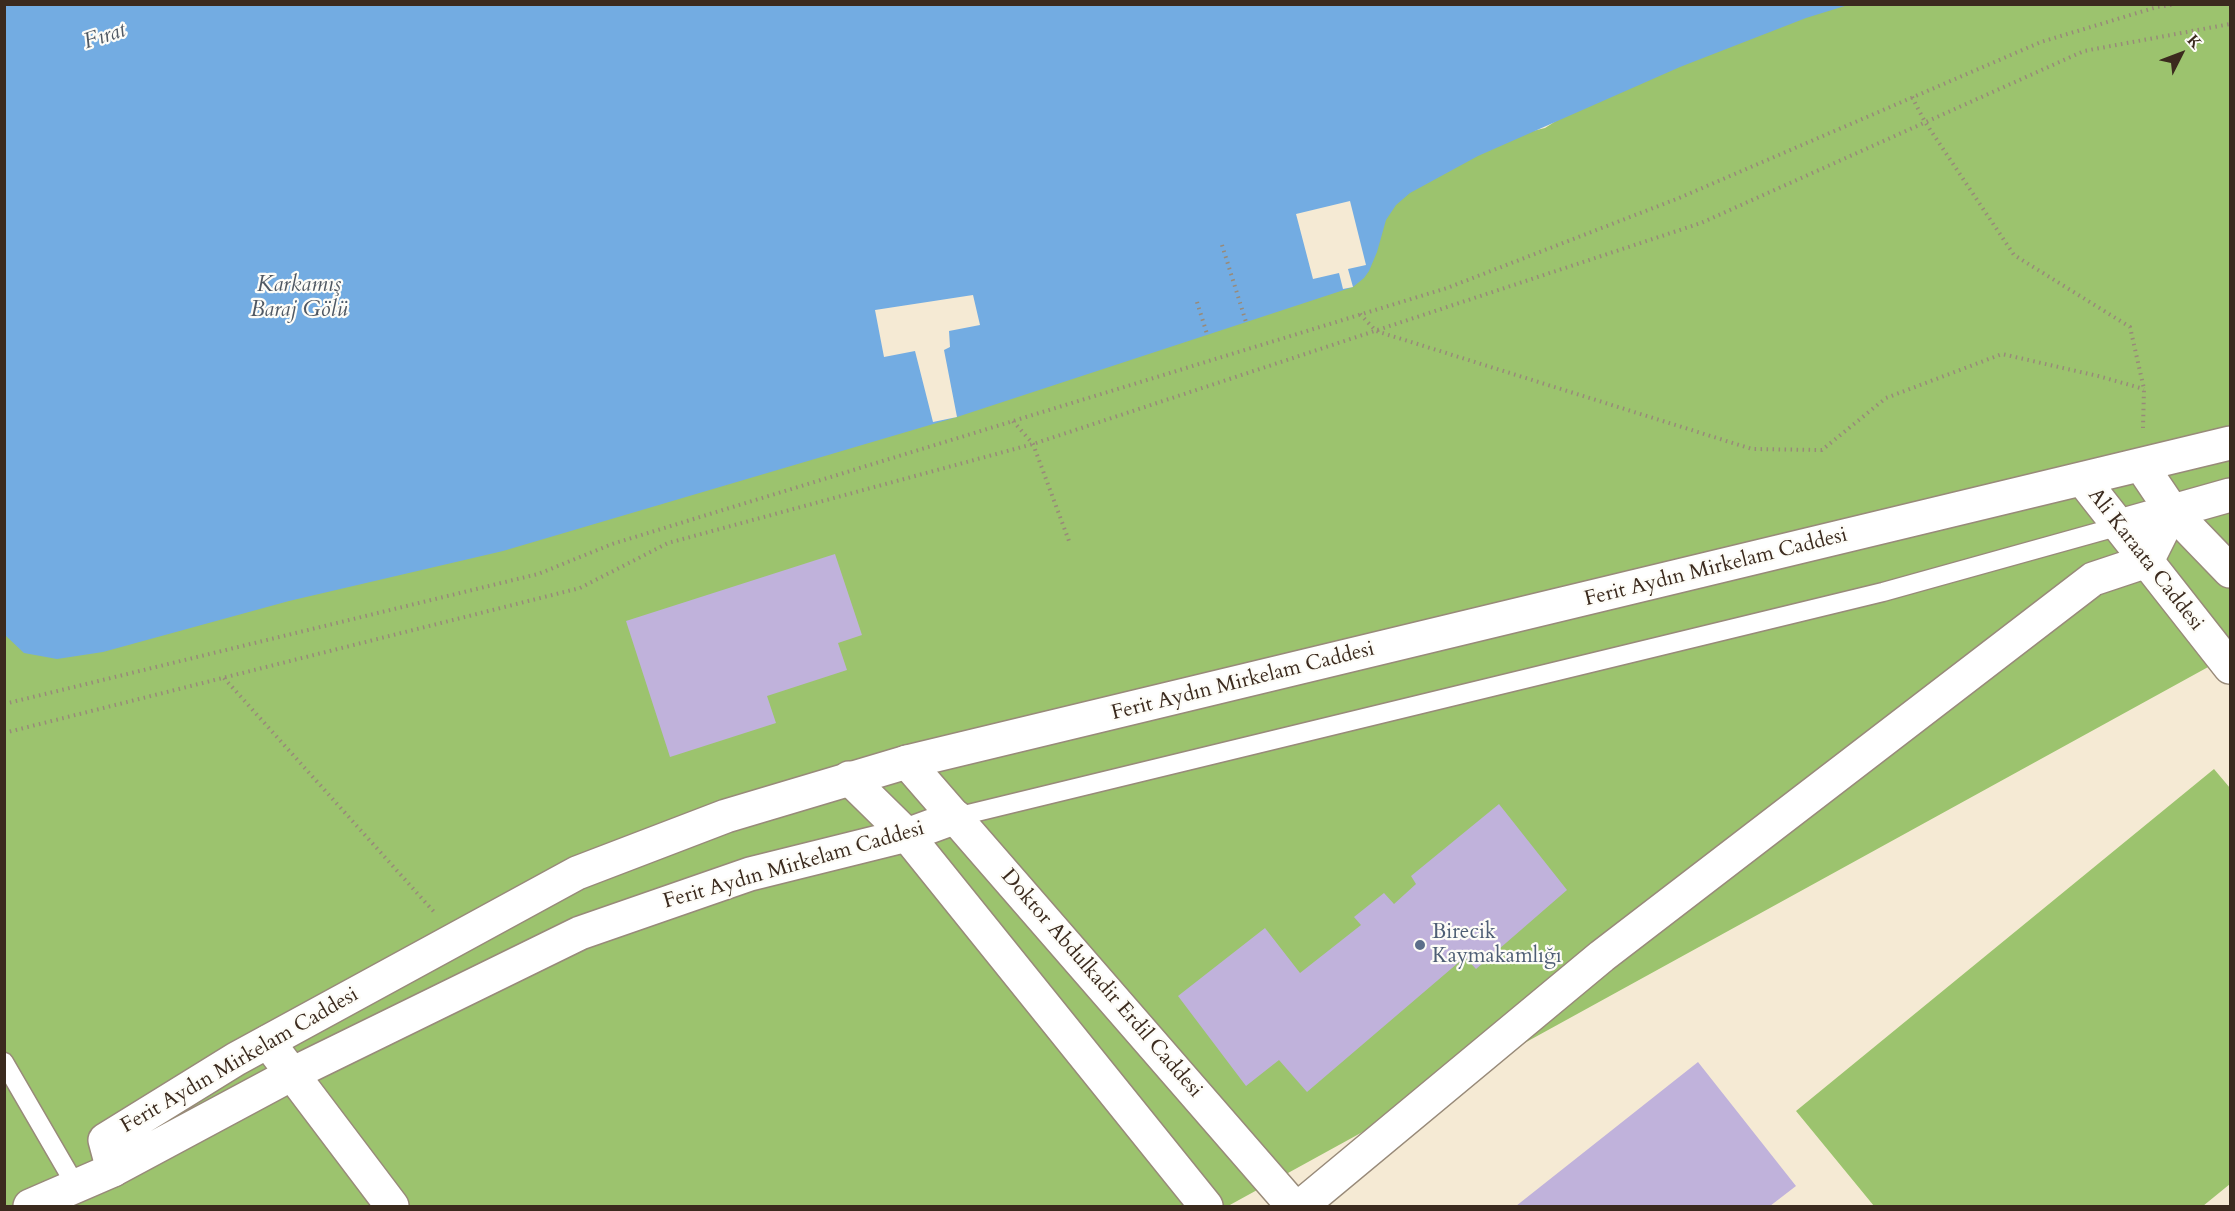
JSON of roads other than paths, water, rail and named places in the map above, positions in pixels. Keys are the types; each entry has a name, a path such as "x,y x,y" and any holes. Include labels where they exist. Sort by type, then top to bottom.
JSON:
{"street":[{"name":"Ferit Aydın Mirkelam Caddesi","path":"956,817 907,835 750,874 580,933 292,1074 113,1170 105,1140 236,1059 578,873 726,816 907,762 2230,443"},
{"path":"2141,465 2172,511 2230,571"},
{"name":"Ali Karaata Caddesi","path":"2083,480 2230,667"},
{"name":"Ferit Aydın Mirkelam Caddesi","path":"2120,526 2230,495"},
{"path":"1301,1206 1602,956 2093,579 2147,561 2172,511"},
{"name":"Doktor Abdulkadir Erdil Caddesi","path":"907,762 1293,1206"},
{"path":"849,778 907,835 1206,1206"},
{"path":"268,1042 392,1206"},
{"path":"30,1206 113,1170"}],"lane":[{"name":"Ferit Aydın Mirkelam Caddesi","path":"956,817 1883,592 2120,526"},
{"path":"4,1062 76,1186"}],"water":[{"name":"Karkamış Baraj Gölü","path":"4,5 1848,5 1806,18 1680,67 1478,156 1410,193 1396,205 1386,220 1369,271 1353,287 957,417 503,551 289,601 103,652 57,659 24,653 5,635"}],"place":[{"name":"Birecik Kaymakamlığı","path":"1420,945"}],"water label":[{"name":"Fırat","path":"105,37"}]}
